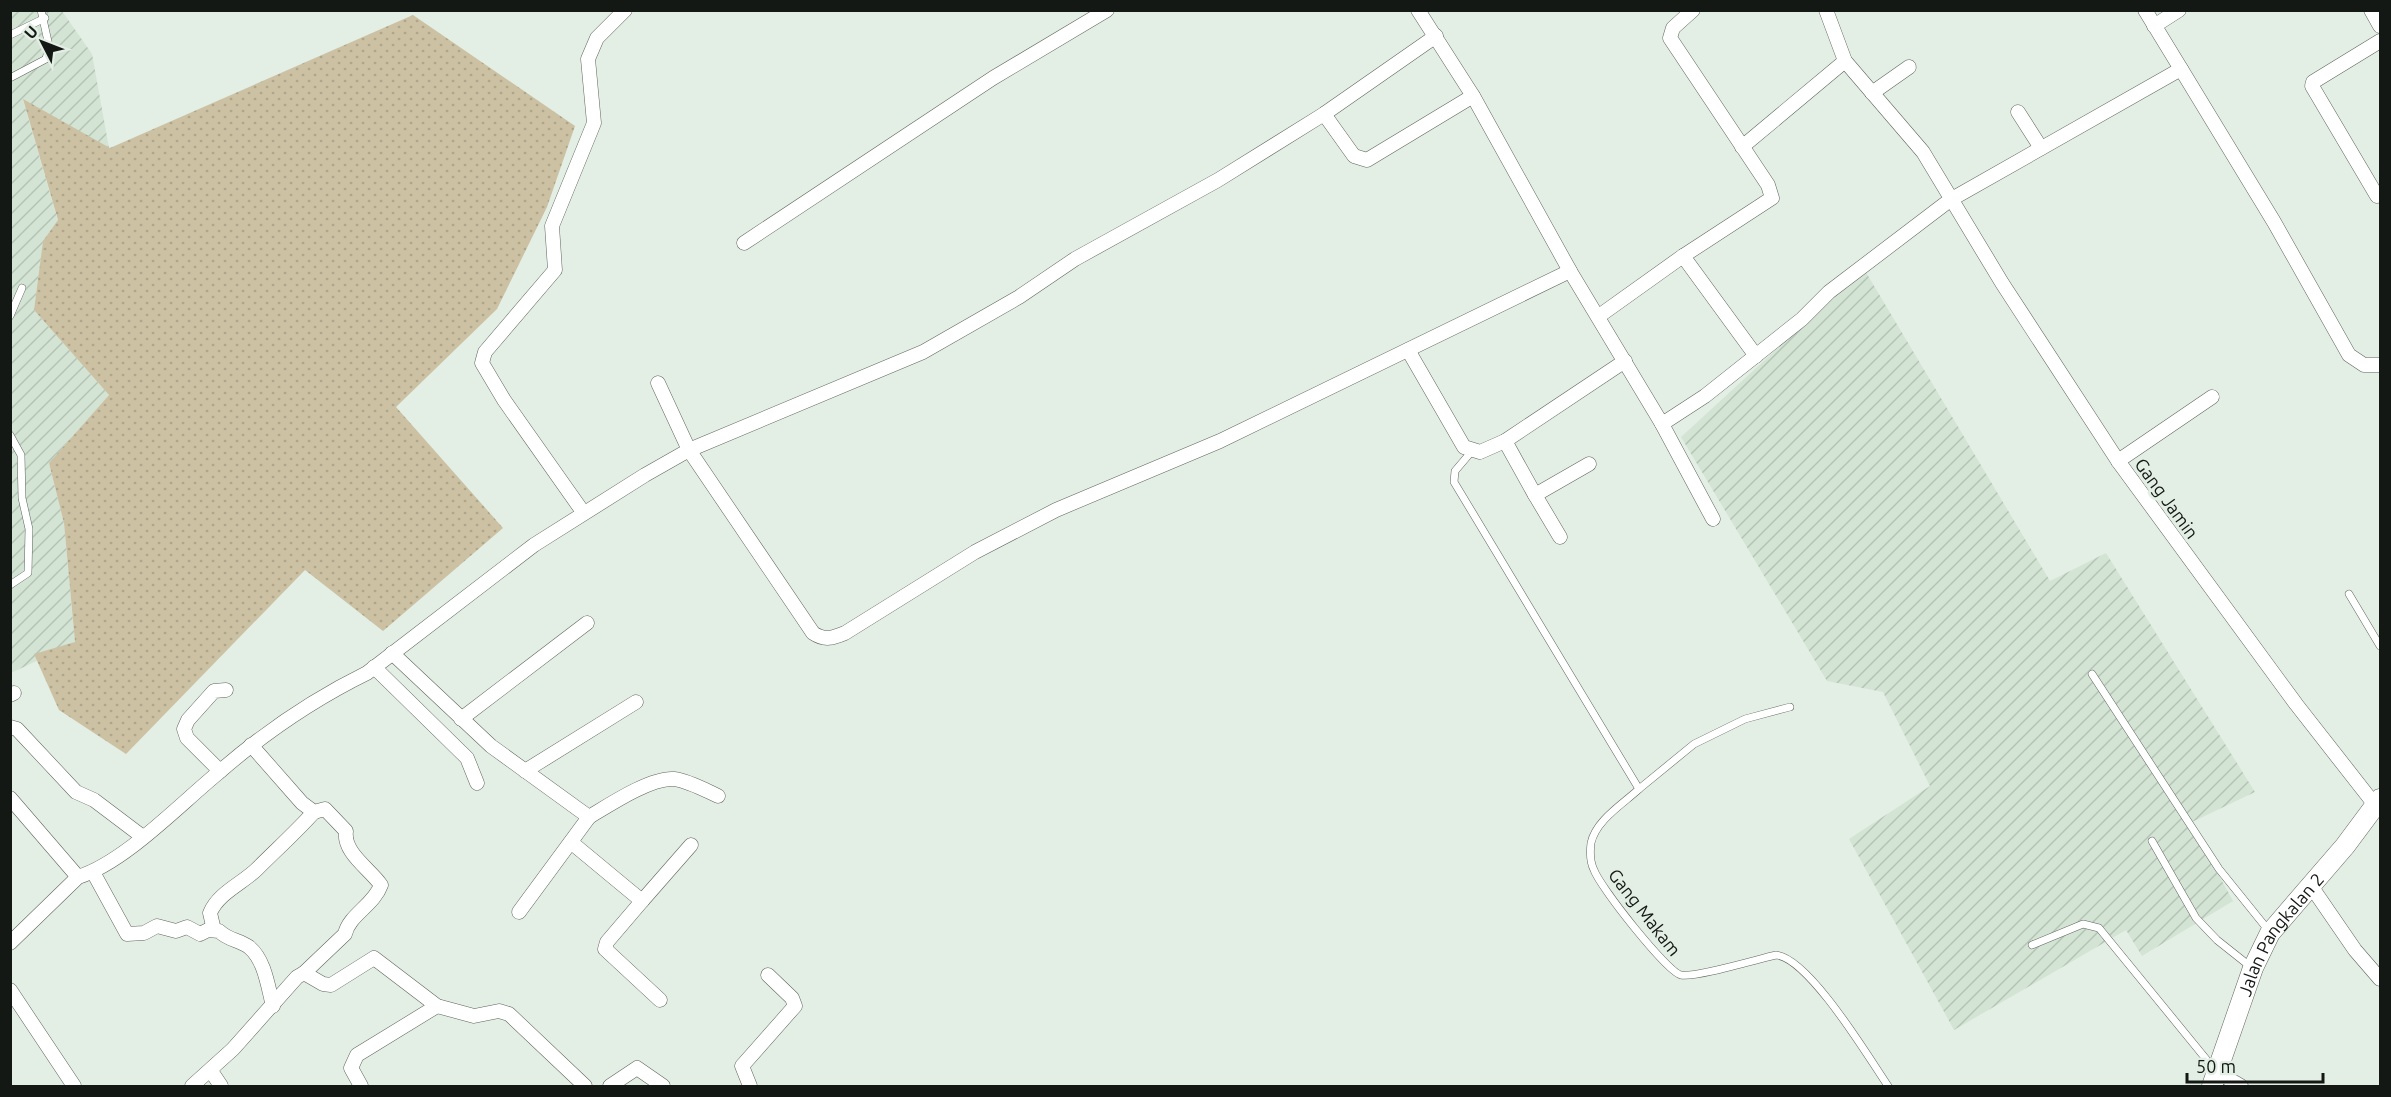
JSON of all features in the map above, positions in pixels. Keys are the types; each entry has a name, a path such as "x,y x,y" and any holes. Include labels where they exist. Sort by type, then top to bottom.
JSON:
{"street":[{"path":"583,512 504,399 482,363 485,352 555,270 552,226 594,123 588,58 597,38 625,10"},
{"path":"744,243 993,78 1107,10"},
{"path":"1418,10 1473,96 1570,270 1599,315 1662,424 1713,519"},
{"path":"1599,315 1683,256 1772,198 1768,185 1670,38 1673,27 1693,10"},
{"path":"1742,147 1845,62 1826,10"},
{"path":"2145,10 2274,222 2349,355 2364,365 2380,365"},
{"path":"2154,26 2179,10"},
{"path":"2371,10 2380,26"},
{"path":"10,944 78,877 93,872 143,837 272,728 374,667 534,545 583,512 689,450 923,352 1019,297 1075,259 1162,213 1324,114 1436,36"},
{"path":"2377,196 2312,86 2313,82 2380,41"},
{"name":"Gang Jamin","path":"1845,62 1923,152 1950,200 2118,461 2296,705 2378,802"},
{"path":"1872,93 1909,67"},
{"path":"1662,424 1705,396 1756,356 1829,292 1950,200 2181,69"},
{"path":"1324,114 1354,156 1367,160 1473,96"},
{"path":"2018,112 2041,148"},
{"path":"1683,256 1756,356"},
{"path":"658,383 689,450 813,633 820,638 832,638 845,633 975,552 1056,510 1220,441 1570,270"},
{"path":"1408,350 1444,416 1464,447 1480,452 1505,441 1625,361"},
{"path":"2118,461 2212,397"},
{"path":"1505,441 1560,537"},
{"path":"1535,495 1589,464"},
{"path":"461,719 587,623"},
{"path":"393,653 491,746 589,817"},
{"path":"374,667 467,758 477,783"},
{"path":"220,771 187,738 184,729 188,720 214,691 226,690"},
{"path":"525,771 636,702"},
{"path":"10,727 17,729 76,792 94,800 143,837"},
{"path":"251,745 302,803 314,813"},
{"path":"519,912 589,817 648,785 663,780 675,779 718,796"},
{"path":"10,798 78,877"},
{"name":"Jalan Pangkalan 2","path":"2215,1080 2253,968 2270,933 2345,846 2378,802"},
{"path":"192,1086 210,1071 273,1006 297,977 345,934 347,926 367,907 381,885 368,867 351,852 345,840 346,831 325,808 314,813 257,869 219,899 210,913 214,930"},
{"path":"572,843 642,901"},
{"path":"660,1000 605,949 607,942 691,845"},
{"path":"93,872 127,934 144,933 157,926 176,931 187,927 200,934 214,930 251,948 266,977 273,1006"},
{"path":"2311,886 2355,950 2380,979"},
{"path":"304,973 323,984 331,985 374,958 437,1006 474,1016 499,1011 509,1014 585,1086"},
{"path":"750,1086 742,1067 744,1063 795,1006 792,998 768,975"},
{"path":"10,990 74,1086"},
{"path":"360,1086 351,1068 357,1055 437,1006"},
{"path":"610,1086 637,1068 663,1086"},
{"path":"210,1071 221,1086"},
{"path":"2215,1080 2241,1086"}],"lane":[{"path":"10,35 43,14 49,46 46,58 10,78"},
{"path":"10,316 22,288"},
{"path":"10,435 21,454 22,498 29,529 28,573 10,585"},
{"path":"1472,450 1455,471 1455,482 1639,789"},
{"path":"2349,594 2380,646"},
{"path":"2092,674 2219,869 2270,933"},
{"name":"Gang Makam","path":"1790,707 1745,719 1694,744 1639,789 1596,830 1590,851 1593,869 1604,889 1667,966 1682,975 1697,974 1776,955 1785,958 1816,983 1888,1086"},
{"path":"2152,841 2204,928 2253,968"},
{"path":"2032,945 2083,924 2099,928 2215,1080"}],"shaded area":[{"path":"10,11 62,11 92,54 109,148 23,100 58,221 43,242 34,310 109,395 49,463 64,523 75,643 11,673"},
{"path":"413,15 575,126 547,207 497,309 396,407 503,528 383,631 305,570 126,754 59,710 34,654 75,642 64,523 49,463 109,395 34,310 43,241 58,220 23,99 110,148"},
{"path":"1864,269 2050,581 2106,553 2255,792 2190,823 2233,901 2142,956 2126,930 1954,1030 1849,839 1930,786 1883,692 1827,681 1681,437"}]}
